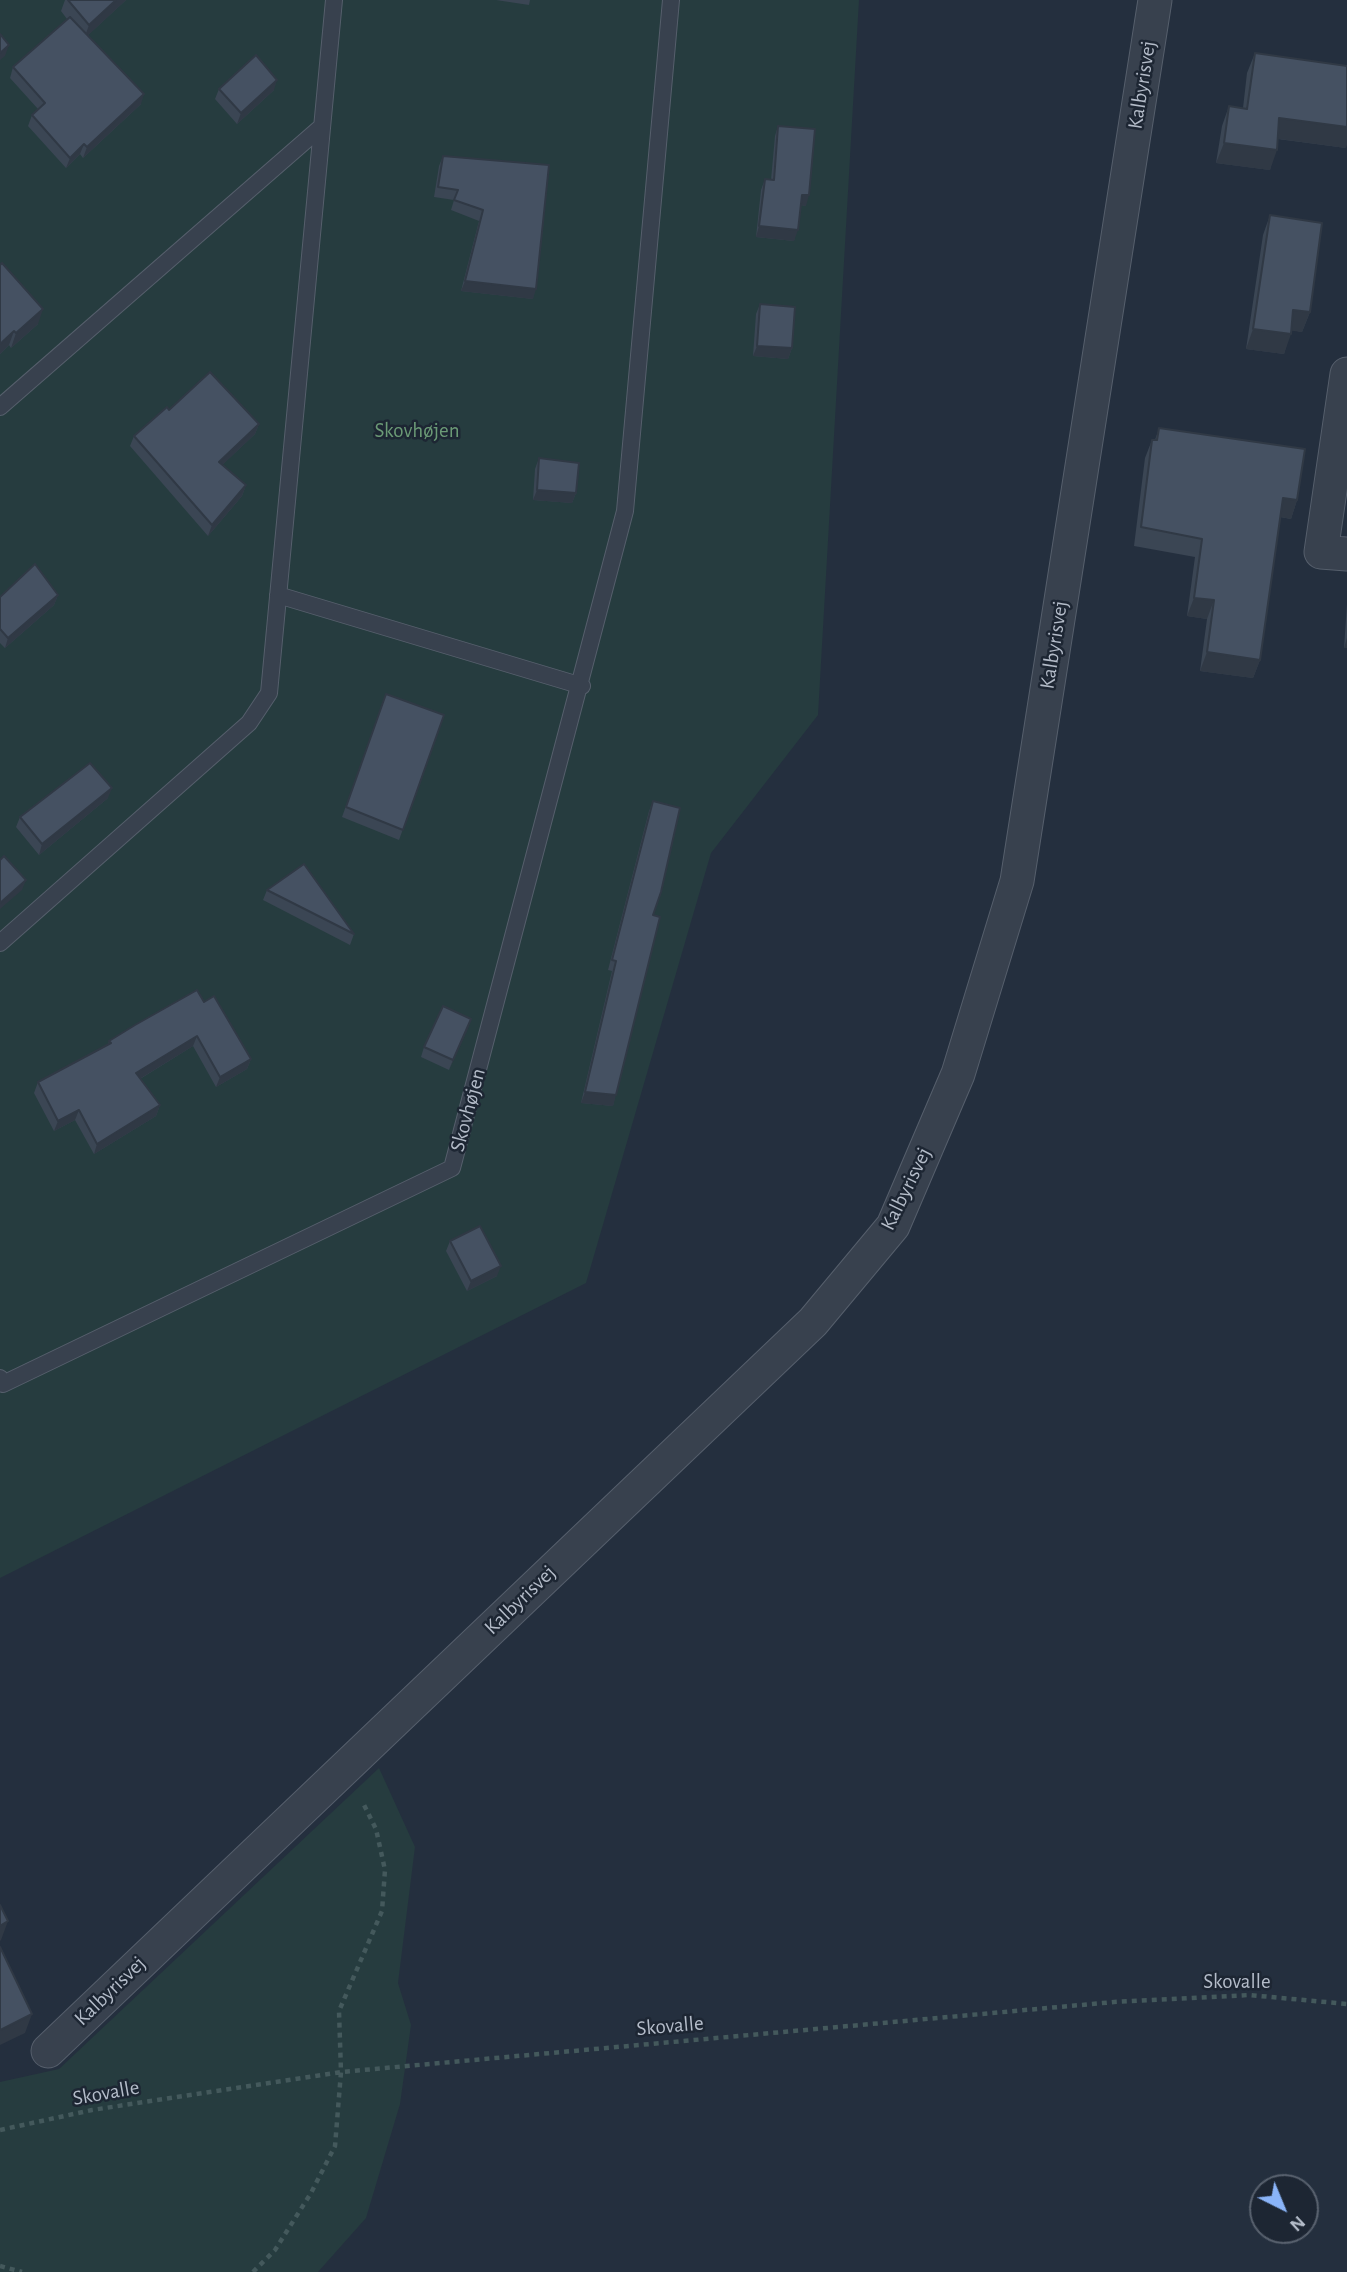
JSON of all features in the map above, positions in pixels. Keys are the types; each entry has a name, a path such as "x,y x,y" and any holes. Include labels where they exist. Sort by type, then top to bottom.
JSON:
{"street":[{"name":"Kalbyrisvej","path":"48,2051 813,1322 893,1226 958,1074 1017,881 1156,0"},
{"path":"1347,374 1321,552 1347,554"}],"lane":[{"path":"0,943 249,723 269,693 334,0"},
{"name":"Skovhøjen","path":"0,1378 3,1384 452,1168 582,686 625,512 671,0"},
{"path":"0,407 320,128"},
{"path":"278,595 582,686"}],"path":[{"path":"253,2272 275,2250 311,2193 335,2146 341,2072 339,2011 382,1911 385,1870 376,1829 346,1766"},
{"name":"Skovalle","path":"0,2130 92,2110 341,2072 1114,2002 1249,1995 1347,2004"},
{"path":"0,2266 22,2272"}],"green space":[{"name":"Skovhøjen","path":"0,0 859,0 818,715 711,853 586,1283 0,1578"},
{"path":"379,1768 415,1847 398,1983 411,2025 400,2104 366,2218 318,2272 0,2272 0,2082 59,2069"}],"building":[{"path":"68,0 116,0 89,25"},
{"path":"70,17 144,94 87,147 84,144 70,158 32,115 45,103 13,67"},
{"path":"0,34 9,45 0,53"},
{"path":"1255,53 1347,66 1347,127 1279,118 1277,150 1224,143 1229,106 1247,109"},
{"path":"256,55 277,80 241,113 219,89"},
{"path":"778,126 815,129 809,195 802,195 798,230 759,226 765,179 774,180"},
{"path":"443,156 549,165 536,289 465,281 483,210 454,200 458,190 438,187"},
{"path":"1270,215 1322,223 1310,312 1293,310 1291,334 1253,329"},
{"path":"2,263 43,309 0,344 0,265"},
{"path":"760,304 795,307 792,348 757,346"},
{"path":"210,372 259,424 219,462 246,485 212,525 134,436 167,407 169,410"},
{"path":"1159,428 1305,449 1297,500 1283,498 1260,660 1207,652 1214,600 1194,598 1202,539 1141,527 1152,440 1157,440"},
{"path":"539,458 579,463 576,493 537,490"},
{"path":"35,564 58,595 8,638 0,629 0,597"},
{"path":"386,694 444,715 403,830 346,807"},
{"path":"90,763 112,788 42,844 20,817"},
{"path":"653,801 680,808 661,892 653,915 660,917 616,1095 585,1092 616,961 612,960"},
{"path":"4,856 26,880 0,903 0,860"},
{"path":"304,864 354,934 267,890"},
{"path":"197,990 204,1002 214,996 251,1059 220,1077 197,1036 136,1073 160,1105 97,1144 79,1110 58,1121 38,1082 111,1043 109,1041"},
{"path":"443,1006 471,1019 453,1060 424,1047"},
{"path":"480,1226 501,1266 471,1281 450,1241"},
{"path":"0,1905 8,1921 0,1926"},
{"path":"0,1947 32,2014 0,2030"}]}
